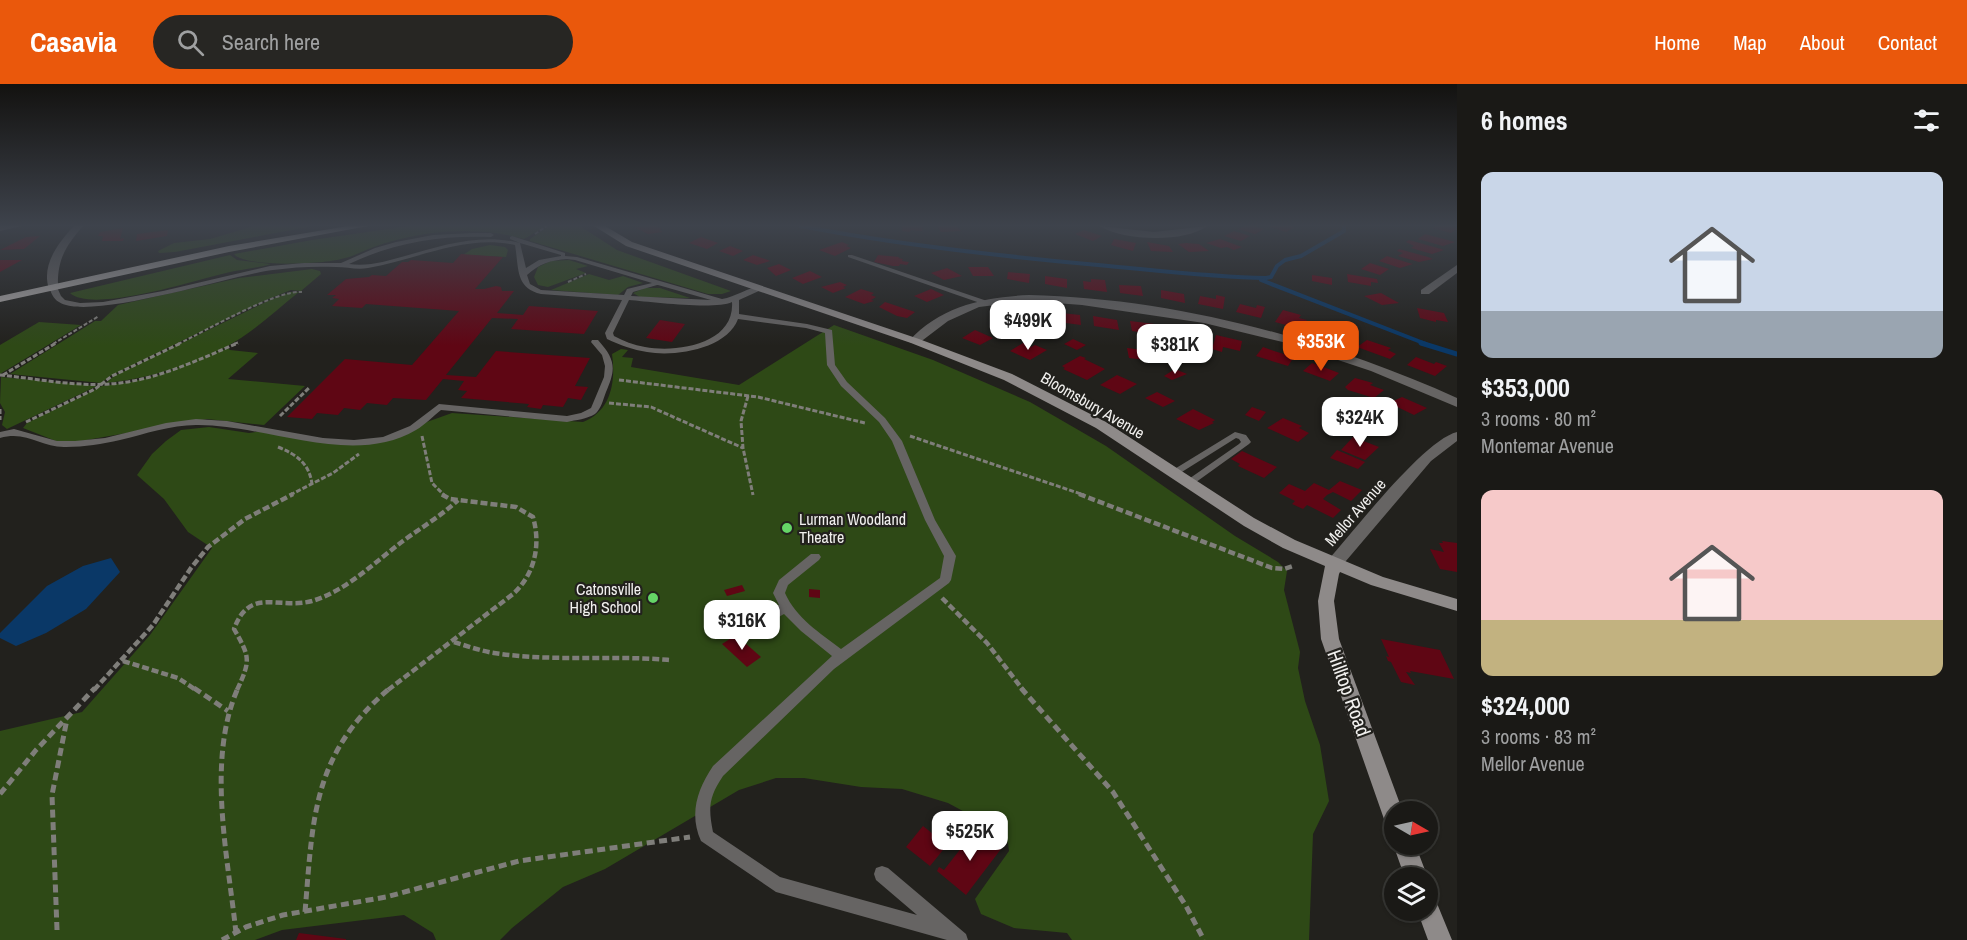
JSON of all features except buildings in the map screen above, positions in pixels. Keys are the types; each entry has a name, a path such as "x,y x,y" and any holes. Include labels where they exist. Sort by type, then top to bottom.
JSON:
{"main road":[{"path":"0,299 151,266"},
{"name":"Bloomsbury Avenue","path":"693,266 976,363 1053,399 1101,425 1259,528 1334,564 1377,581 1457,605"},
{"name":"Hilltop Road","path":"1334,564 1326,585 1324,609 1330,639 1388,801"},
{"path":"1433,921 1440,940"}],"street":[{"path":"53,266 53,287"},
{"path":"1425,292 1457,268"},
{"path":"915,341 954,312 986,302 1047,298 1208,319 1285,338 1410,382 1457,403"},
{"name":"Mellor Avenue","path":"1334,564 1426,458 1457,436"}],"lane":[{"path":"53,287 58,298 64,302 90,304 115,302 270,268 319,266"},
{"path":"352,266 368,266"},
{"path":"522,266 524,281 533,290 625,299 689,303 725,302 758,288"},
{"path":"524,274 534,266"},
{"path":"601,266 725,302"},
{"path":"879,266 986,302"},
{"path":"661,284 638,287 630,291 609,333 610,337 643,349 658,351 698,346 723,334 734,323 735,299"},
{"path":"736,316 807,326 829,332 831,365 844,384 882,420 897,441 930,520 950,555 945,580 829,665 718,771 704,790 701,808 706,836 776,884 955,936"},
{"path":"3,433 26,434 55,444 77,444 192,423 217,422 338,443 368,443 395,436 428,420 439,407 567,419 579,417 594,410 608,379 609,362 606,352 595,342"},
{"path":"1173,473 1235,435 1243,437 1246,442 1242,446 1188,483"},
{"path":"816,557 783,583 779,593 786,607 814,635 841,656"},
{"path":"742,632 786,607"},
{"path":"882,874 955,936"}],"path":[{"path":"3,433 102,384 112,376 268,300 291,291 302,292"},
{"path":"1,376 109,309 115,302"},
{"path":"1,376 102,384 128,381 159,374 239,342"},
{"path":"608,379 748,396 810,408 889,429 1104,502 1272,568 1284,569 1293,566"},
{"path":"280,416 310,387"},
{"path":"748,396 741,421 743,448 753,495"},
{"path":"597,402 651,407 743,448"},
{"path":"0,409 0,420"},
{"path":"305,912 313,818 321,782 335,751 355,723 393,687 521,587 534,561 537,544 533,517 516,507 458,500 440,493 432,483 420,424"},
{"path":"269,430 265,435 267,440 307,464 311,471 312,484"},
{"path":"0,795 47,738 123,661 155,623 197,559 218,537 260,511 334,472 357,455 366,452"},
{"path":"236,933 221,784 228,711 247,668 247,652 234,629 236,619 244,610 261,601 312,601 374,564 445,513 458,500"},
{"path":"933,589 987,643 1013,679 1113,792 1186,906 1204,940"},
{"path":"453,641 491,653 526,657 621,657 669,660"},
{"path":"123,661 178,678 228,711"},
{"path":"57,930 52,795 68,718"},
{"path":"222,940 283,915 386,897 519,861 706,836"}],"green space":[{"path":"184,266 265,266 123,297 100,300 82,298 70,293"},
{"path":"588,266 576,269 586,273 548,287 538,285 534,277 538,267"},
{"path":"614,266 661,266 731,291 722,294 708,294"},
{"path":"312,269 320,271 321,274 301,291 291,290 266,300 110,376 101,383 10,374 95,321 101,321 118,305 239,278"},
{"path":"589,274 609,280 623,276 643,283 628,287 618,295 551,290"},
{"path":"645,288 660,288 690,298 640,297 633,293"},
{"path":"291,292 299,292 248,333 210,355 158,373 106,383 114,376"},
{"path":"39,322 81,325 0,374 0,345"},
{"name":"Catonsville High School","path":"834,325 933,360 1030,402 1106,446 1235,536 1278,562 1287,571 1284,590 1300,652 1298,668 1305,701 1320,745 1329,801 1313,834 1309,940 1072,940 1067,933 1014,928 981,914 975,899 1009,851 1008,843 985,823 948,803 902,789 861,787 804,778 776,778 739,790 605,869 563,887 500,940 436,940 433,933 404,915 282,930 255,940 0,940 0,731 82,712 150,635 212,548 188,532 164,499 137,475 152,454 166,441 181,430 209,427 249,433 269,430 316,439 368,443 452,413 583,422 600,411 606,403 612,385 612,354 621,349 628,350 622,357 633,358 631,367 739,385"},
{"path":"228,348 258,353 228,379 305,386 264,425 207,419 75,442 56,441 23,428 27,423 102,386 162,374"},
{"path":"1,377 97,386 7,429 2,425 5,412 0,403"}],"water":[{"path":"111,558 120,572 86,609 46,633 16,646 0,638 0,633 47,586 83,566"}],"waterway":[{"path":"1104,266 1266,278 1271,277 1277,266"},
{"path":"1261,280 1426,344"},
{"path":"1421,343 1457,354"}],"place":[{"name":"Lurman Woodland Theatre","path":"787,528"},
{"name":"Catonsville High School","path":"653,598"}]}
